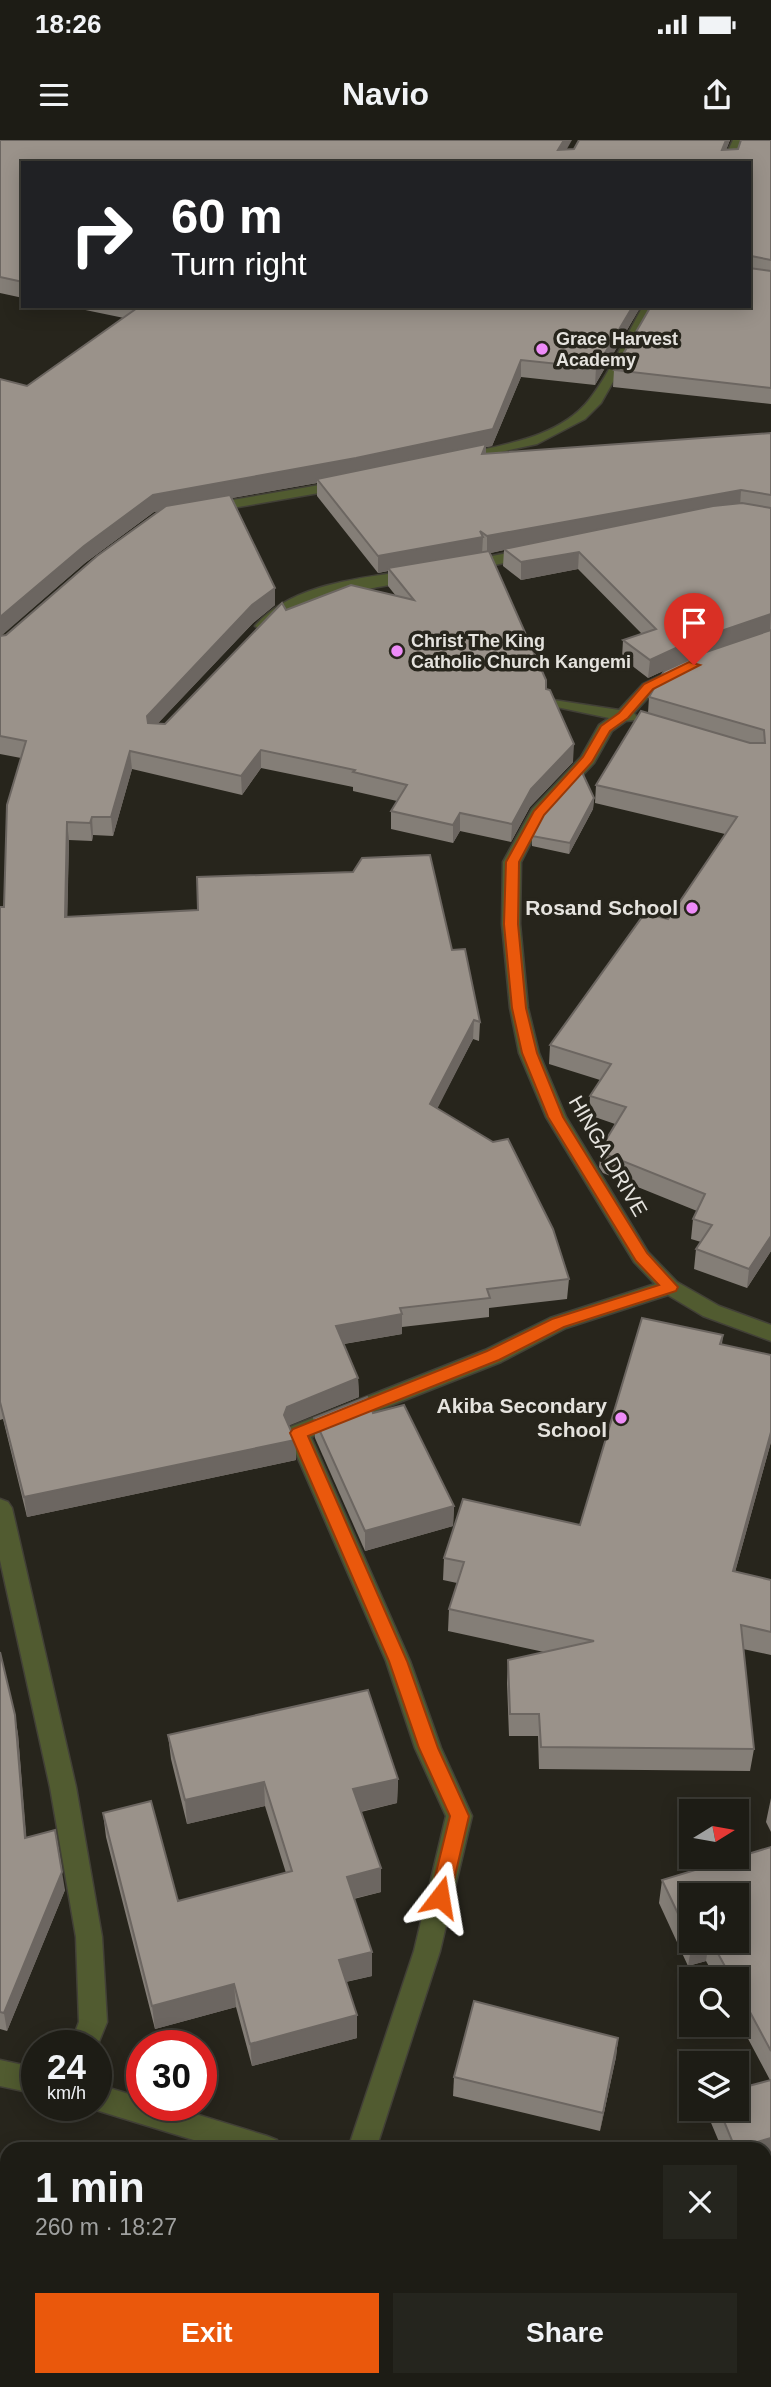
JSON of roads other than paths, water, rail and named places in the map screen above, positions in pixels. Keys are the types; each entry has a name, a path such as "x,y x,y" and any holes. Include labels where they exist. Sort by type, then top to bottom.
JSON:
{"street":[{"path":"728,161 739,140"},
{"path":"449,462 527,445 565,428 581,416 594,403 649,308"},
{"path":"189,512 357,482"},
{"path":"455,568 549,550"},
{"path":"252,637 290,604 328,589 428,573"},
{"name":"HINGA DRIVE","path":"705,661 649,687 623,716 605,728 588,759 538,813 512,862 511,924 519,1008 529,1053 556,1117 641,1257 670,1287 711,1311 771,1333"},
{"path":"553,702 650,724"},
{"path":"364,2142 427,1951 459,1816 428,1748 398,1661 299,1433 493,1356 558,1323 670,1287"},
{"path":"0,1508 63,1787 89,1937 93,2022 90,2030"},
{"path":"0,2073 21,2078"},
{"path":"112,2102 244,2142"}],"place":[{"name":"Grace Harvest Academy","path":"542,349"},
{"name":"Christ The King Catholic Church Kangemi","path":"397,651"},
{"name":"Rosand School","path":"692,908"},
{"name":"Akiba Secondary School","path":"621,1418"}]}
